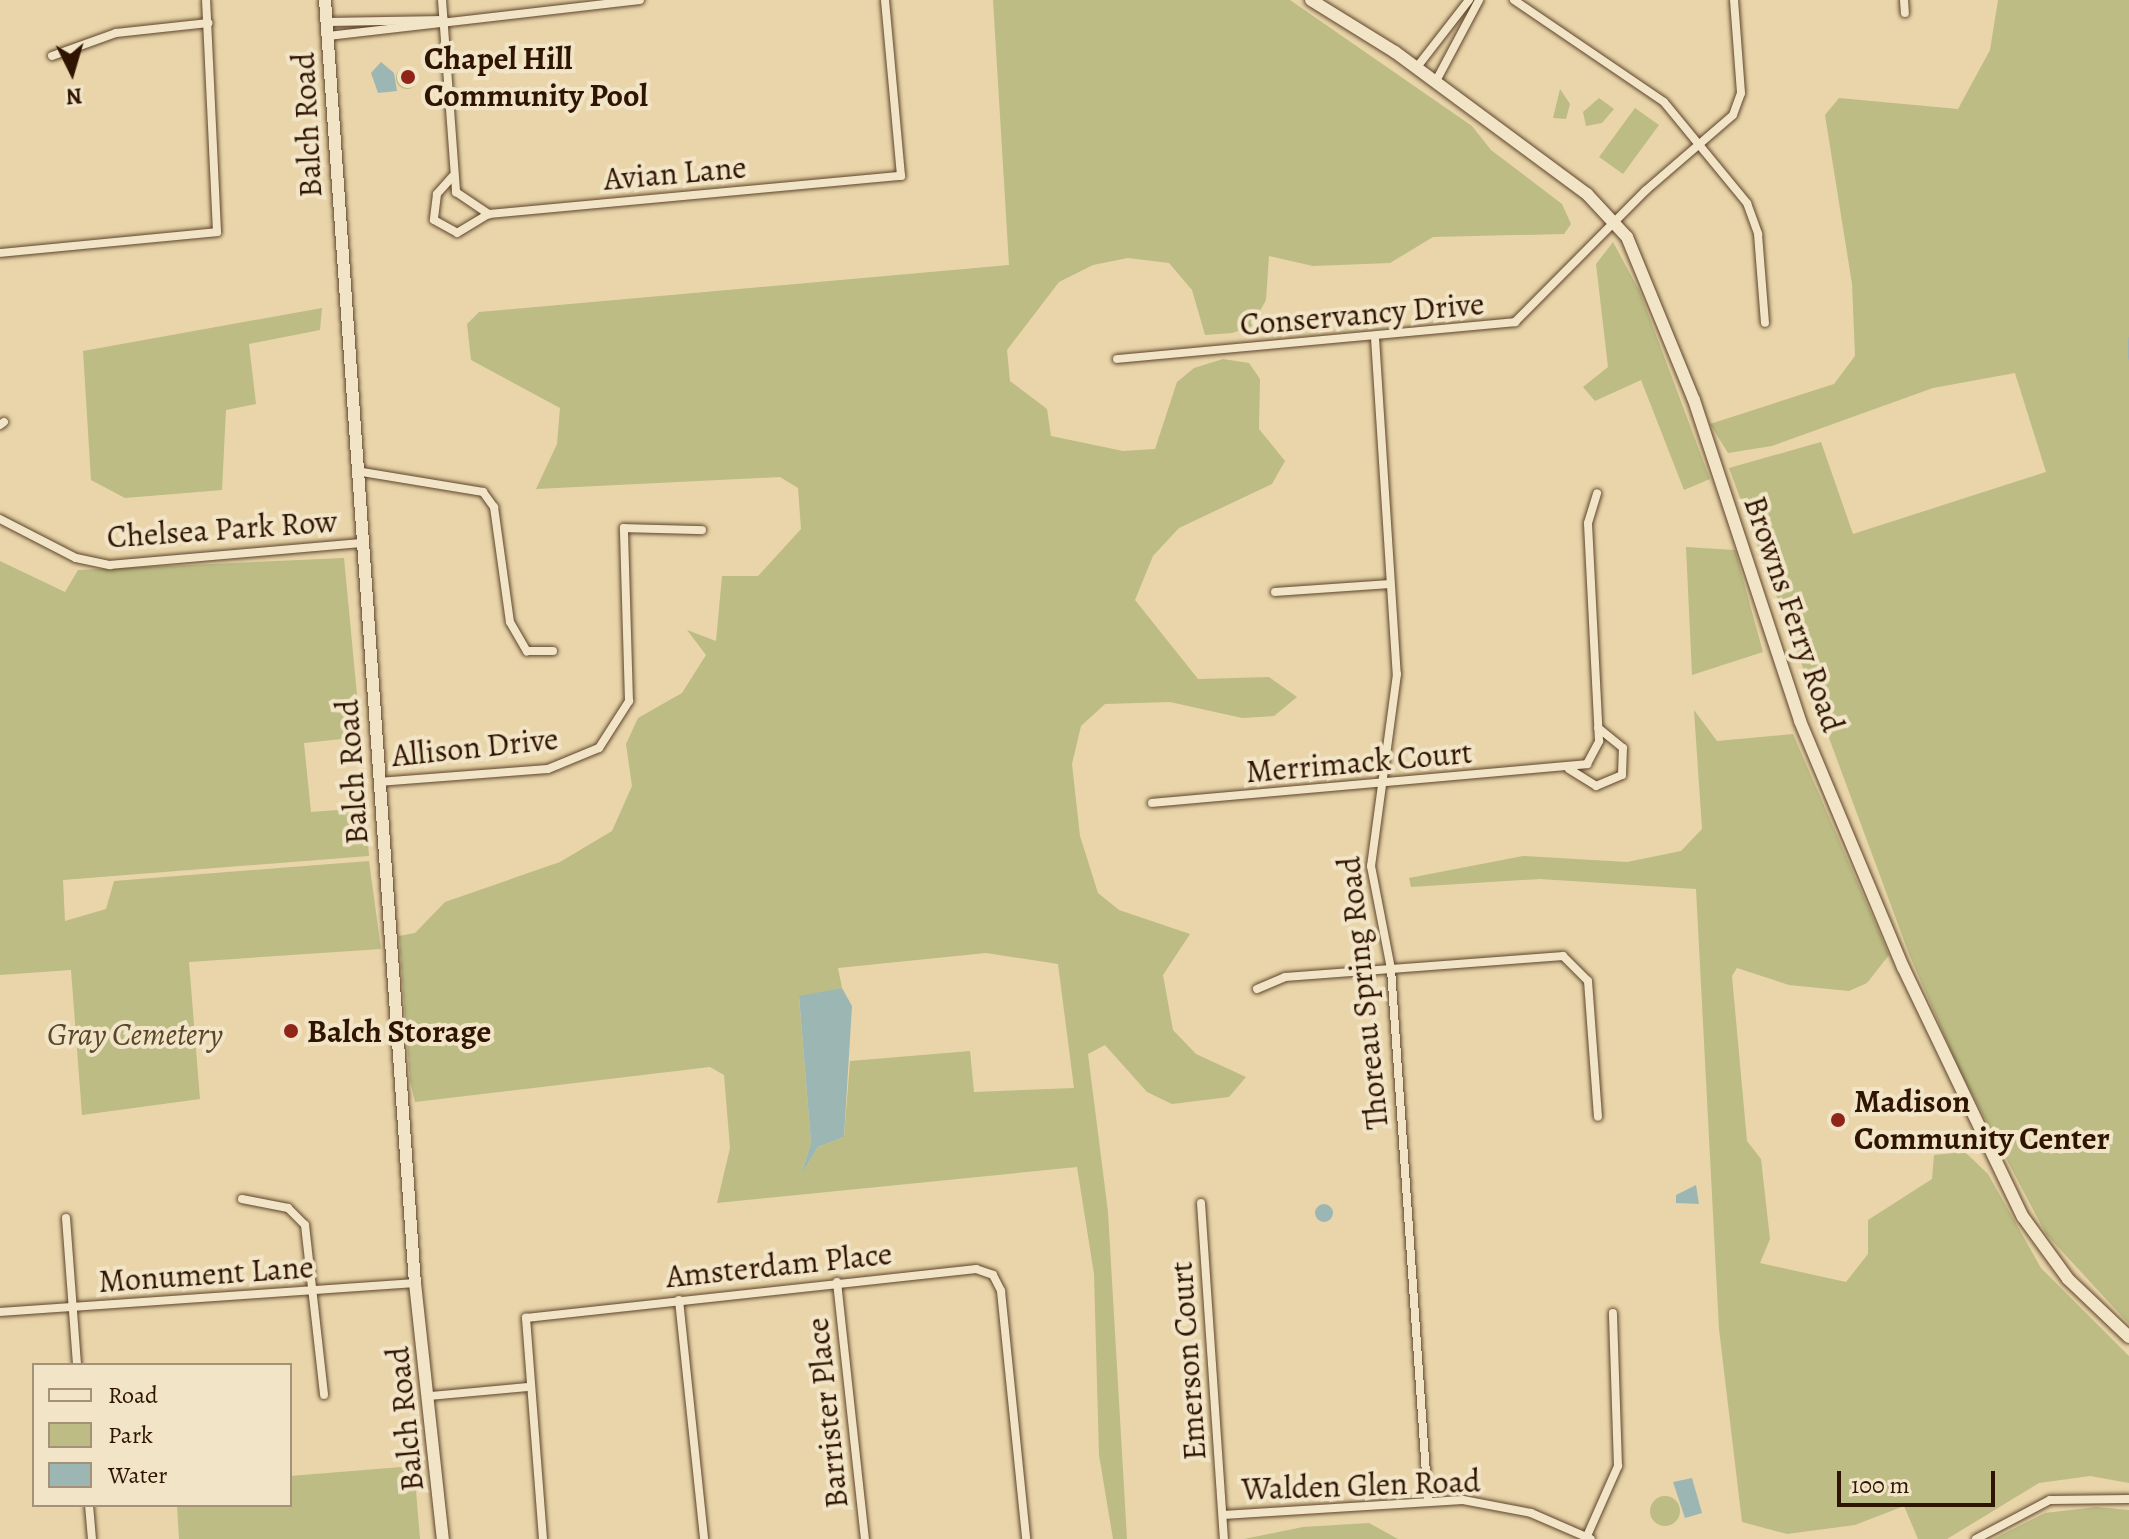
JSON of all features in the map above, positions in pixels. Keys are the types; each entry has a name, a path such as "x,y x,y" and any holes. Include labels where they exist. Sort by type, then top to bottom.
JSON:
{"street":[{"path":"0,253 217,232 206,0"},
{"name":"Balch Road","path":"325,0 360,543 415,1283 430,1396 443,1539"},
{"path":"442,0 453,176 463,202 489,214"},
{"path":"328,29 640,0"},
{"name":"Avian Lane","path":"489,214 901,176 885,0"},
{"name":"Browns Ferry Road","path":"1311,0 1417,67 1616,220 1644,269 1694,400 1800,721 1929,1024 2023,1217 2068,1279 2129,1337"},
{"path":"1417,67 1469,0"},
{"path":"1436,81 1479,0"},
{"path":"1514,0 1664,102 1755,216 1765,323"},
{"name":"Conservancy Drive","path":"1117,359 1375,338 1515,322 1616,220 1738,106 1734,0"},
{"path":"1904,0 1905,13"},
{"path":"328,29 432,28 444,20"},
{"path":"52,56 116,33 208,23"},
{"path":"453,176 437,194 434,220 457,233 489,214"},
{"name":"Thoreau Spring Road","path":"1375,338 1397,686 1378,785 1371,866 1391,969 1428,1502"},
{"path":"356,471 483,492 494,507 514,630 527,651 553,651"},
{"path":"1569,769 1597,754 1588,523 1597,493"},
{"name":"Chelsea Park Row","path":"0,519 76,558 110,565 360,543"},
{"name":"Allison Drive","path":"378,782 548,769 599,748 629,701 624,528 702,530"},
{"path":"1275,592 1390,584"},
{"name":"Merrimack Court","path":"1152,803 1569,769 1596,786 1622,775 1623,748 1598,728"},
{"path":"1257,989 1285,977 1547,956 1576,961 1588,981 1598,1117"},
{"path":"242,1199 288,1208 305,1225 324,1395"},
{"name":"Emerson Court","path":"1201,1203 1224,1539"},
{"path":"66,1218 77,1363"},
{"name":"Amsterdam Place","path":"543,1539 527,1387 526,1318 976,1269 999,1282 1026,1539"},
{"name":"Barrister Place","path":"837,1282 865,1539"},
{"name":"Monument Lane","path":"0,1312 415,1283"},
{"path":"679,1300 704,1539"},
{"path":"1589,1538 1618,1466 1613,1313"},
{"path":"430,1396 527,1387"},
{"path":"1976,1539 2050,1500 2129,1499"},
{"name":"Walden Glen Road","path":"1223,1515 1428,1502 1494,1503 1589,1538"},
{"path":"89,1507 92,1539"}],"green space":[{"path":"993,0 1290,0 1472,126 1491,150 1562,204 1571,224 1564,234 1433,237 1390,263 1313,266 1269,256 1266,300 1251,327 1232,333 1205,335 1192,290 1169,263 1128,258 1093,265 1059,282 1007,350 1010,381 1047,409 1051,436 1123,451 1155,449 1177,382 1194,368 1223,359 1249,363 1260,379 1259,429 1285,461 1272,484 1179,528 1153,556 1135,600 1198,679 1269,677 1297,697 1274,716 1242,718 1170,702 1105,704 1081,726 1072,764 1080,836 1098,893 1119,910 1190,934 1163,975 1173,1030 1196,1054 1246,1077 1229,1097 1172,1104 1147,1092 1105,1045 1088,1054 1108,1212 1127,1539 1113,1539 1099,1455 1094,1274 1077,1167 717,1203 730,1148 724,1075 710,1067 415,1102 410,1081 399,936 415,933 445,902 560,862 612,831 632,786 626,744 638,718 682,693 706,655 687,630 716,641 722,576 758,576 801,529 798,488 780,477 536,489 557,444 560,408 471,360 467,324 479,312 1009,265","holes":["986,953 1058,964 1074,1088 974,1092 970,1051 850,1061 844,1137 818,1147 801,1175 811,1143 799,997 842,988 838,968"]},
{"path":"1998,0 2129,0 2129,1324 2046,1234 1959,1069 1909,954 1729,468 1821,442 1853,534 2046,472 2015,373 1933,388 1772,446 1728,453 1710,424 1834,384 1855,356 1852,284 1825,115 1839,98 1958,109 1990,50"},
{"name":"Chapel Hill Community Pool","path":"407,67 418,78 407,89 396,78"},
{"path":"1560,89 1570,104 1566,119 1553,118"},
{"path":"1599,98 1614,109 1602,123 1586,126 1583,112"},
{"path":"1635,108 1659,125 1623,174 1599,157"},
{"path":"1613,242 1640,292 1710,479 1684,490 1641,380 1595,401 1583,387 1608,367 1596,264"},
{"path":"322,308 320,330 249,344 256,404 226,410 222,490 125,498 91,480 83,351"},
{"path":"1686,547 1735,550 1763,652 1692,675"},
{"name":"Gray Cemetery","path":"344,558 361,737 304,743 311,812 365,808 369,856 63,880 65,921 106,909 114,881 369,861 381,949 189,962 200,1099 82,1115 71,970 0,975 0,561 65,592 78,570"},
{"path":"1694,710 1717,741 1793,734 1889,955 1867,983 1849,991 1789,985 1737,968 1732,976 1747,1141 1761,1159 1770,1239 1760,1263 1846,1282 1868,1254 1868,1220 1932,1179 1934,1155 1965,1152 1988,1174 2041,1268 2129,1356 2129,1483 2090,1476 2039,1483 1947,1539 1918,1539 1904,1506 1855,1525 1787,1534 1742,1522 1719,1329 1696,889 1540,879 1411,887 1409,878 1523,856 1627,862 1681,851 1702,829"},
{"path":"414,1466 420,1539 179,1539 177,1507 292,1507 292,1476"},
{"path":"1665,1496 1675,1501 1680,1511 1675,1521 1665,1526 1655,1521 1650,1511 1655,1501"},
{"path":"2096,1507 2129,1510 2129,1539 1993,1539 2045,1513"},
{"path":"1369,1523 1398,1539 1244,1539 1303,1527"}],"water":[{"path":"381,62 394,73 397,91 378,93 371,73"},
{"path":"842,988 852,1006 844,1137 818,1147 801,1175 811,1143 799,996"},
{"path":"1696,1185 1699,1204 1676,1203 1676,1195"},
{"path":"1324,1204 1333,1213 1324,1222 1315,1213"},
{"path":"1692,1478 1702,1513 1685,1518 1673,1482"}],"waterway":[{"path":"2129,338 2129,358"}],"place":[{"name":"Chapel Hill Community Pool","path":"408,77"},
{"name":"Balch Storage","path":"291,1031"},
{"name":"Madison Community Center","path":"1838,1120"}]}
